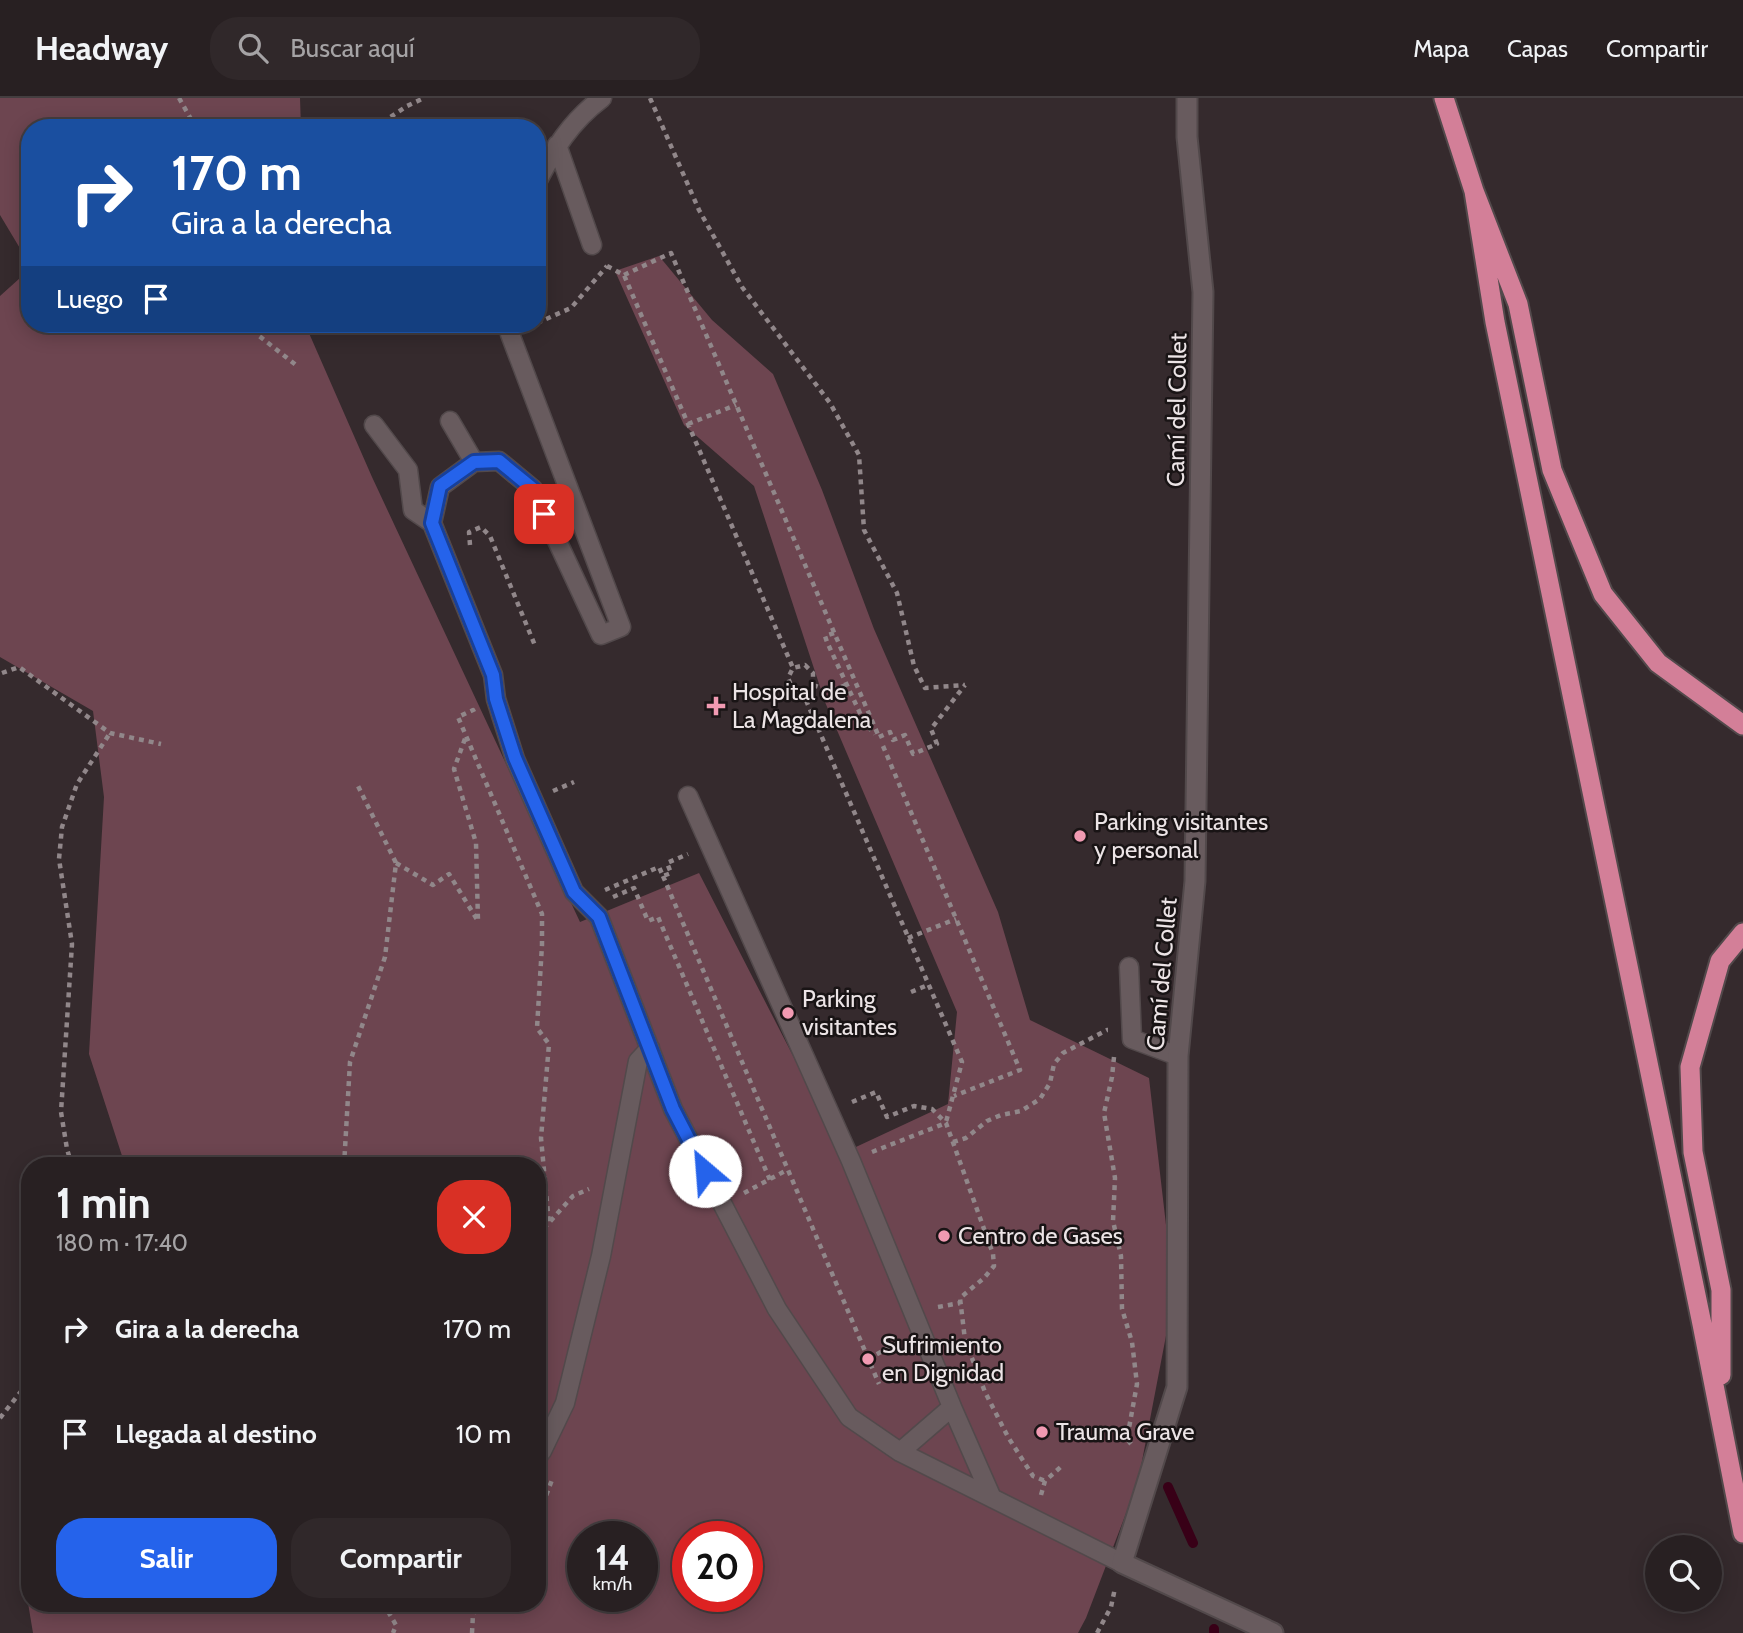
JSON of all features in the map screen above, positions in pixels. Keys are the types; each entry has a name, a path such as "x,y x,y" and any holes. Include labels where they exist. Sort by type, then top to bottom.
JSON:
{"highway":[{"path":"1444,98 1474,191 1518,304 1552,470 1603,594 1658,663 1743,725"},
{"path":"1474,191 1495,322 1743,1534"},
{"path":"1720,1421 1721,1290 1693,1152 1690,1067 1720,961 1743,933"}],"street":[{"name":"Camí del Collet","path":"1122,1563 1177,1387 1178,1056 1195,881 1203,292 1187,136 1187,98"},
{"path":"1122,1563 1273,1633"}],"lane":[{"path":"546,164 556,145 586,110 602,98"},
{"path":"556,145 592,245"},
{"path":"432,523 440,486 474,462 499,461 533,489 601,635 621,627 510,333"},
{"path":"450,421 474,462"},
{"path":"374,425 408,470 413,510 432,523 493,675 496,699 515,758 574,892 599,917 673,1109 777,1310 849,1417 900,1452 1122,1563"},
{"path":"688,796 851,1161 992,1498"},
{"path":"1129,967 1132,1039 1178,1056"},
{"path":"546,1443 565,1403 601,1256 638,1061 650,1048"},
{"path":"900,1452 952,1406"}],"path":[{"path":"179,98 191,119"},
{"path":"388,119 424,98"},
{"path":"649,98 699,210 741,288 830,404 859,455 864,530 897,593 914,666 925,688 965,685 931,729 937,744 913,754 905,735 893,740 890,732 878,737"},
{"path":"592,245 607,266 624,275 793,668"},
{"path":"624,275 671,253 878,737"},
{"path":"546,319 571,308 607,266"},
{"path":"255,333 296,365"},
{"path":"688,424 737,405"},
{"path":"474,556 469,532 481,527 490,536 536,648"},
{"path":"834,633 825,636 865,724 878,737"},
{"path":"813,685 813,673 805,665 793,668 788,678 793,687 803,691 961,1062 946,1123"},
{"path":"2,673 19,667 110,733 162,744"},
{"path":"813,685 830,691 846,685"},
{"path":"803,691 813,685"},
{"path":"477,719 473,710 458,717 542,914 537,1028 549,1044 541,1138 543,1157"},
{"path":"69,1157 61,1112 72,944 59,859 62,827 77,784 110,733"},
{"path":"396,863 433,885 449,874 478,921 476,843 454,769 466,736"},
{"path":"883,746 1020,1070 953,1097"},
{"path":"345,1157 350,1062 385,957 396,863 356,782"},
{"path":"663,876 671,873 667,863 710,845"},
{"path":"586,904 659,867 879,1384"},
{"path":"586,904 634,888 648,921 658,917 770,1180"},
{"path":"908,938 956,919"},
{"path":"911,992 929,985"},
{"path":"953,1142 967,1138 987,1121 1021,1111 1040,1099 1050,1083 1054,1064 1063,1053 1107,1030"},
{"path":"1132,1039 1115,1043 1112,1077 1104,1113 1115,1178 1113,1221 1121,1256 1122,1309 1132,1342 1137,1384 1127,1439 1152,1466"},
{"path":"829,1113 876,1092 887,1117 914,1105 932,1109 946,1123 993,1254 994,1266 960,1298 963,1336 985,1392 1008,1437 1033,1476 1045,1481"},
{"path":"851,1161 946,1123"},
{"path":"716,1192 747,1193 787,1170"},
{"path":"546,1227 573,1196 587,1190"},
{"path":"546,1192 549,1224"},
{"path":"930,1308 960,1303"},
{"path":"868,1359 921,1331"},
{"path":"0,1418 21,1391"},
{"path":"1035,1519 1045,1481 1064,1464"},
{"path":"1097,1633 1111,1607 1122,1563"},
{"path":"388,1612 396,1625 393,1633"},
{"path":"472,1633 474,1612"}],"shaded area":[{"path":"0,98 300,98 301,119 21,119 21,250 0,215"},
{"path":"659,256 712,320 773,374 822,490 874,629 998,912 1030,1020 1149,1078 1174,1294 1138,1482 1078,1633 33,1633 30,1612 546,1612 546,1157 122,1157 89,1054 104,797 93,711 0,657 0,296 21,277 21,333 309,333 372,477 580,922 699,873 843,1153 948,1104 957,1012 825,702 754,486 684,425 615,271"}],"waterway":[{"path":"1168,1487 1193,1543"}],"place":[{"name":"Hospital de La Magdalena","path":"716,706"},
{"name":"Parking visitantes y personal","path":"1080,836"},
{"name":"Parking visitantes","path":"788,1013"},
{"name":"Centro de Gases","path":"944,1236"},
{"name":"Sufrimiento en Dignidad","path":"868,1359"},
{"name":"Trauma Grave","path":"1042,1432"}],"route":[{"path":"544,514 533,489 499,461 474,462 440,486 432,523 493,675 496,699 515,758 574,892 599,917 673,1109 705,1171"}]}
